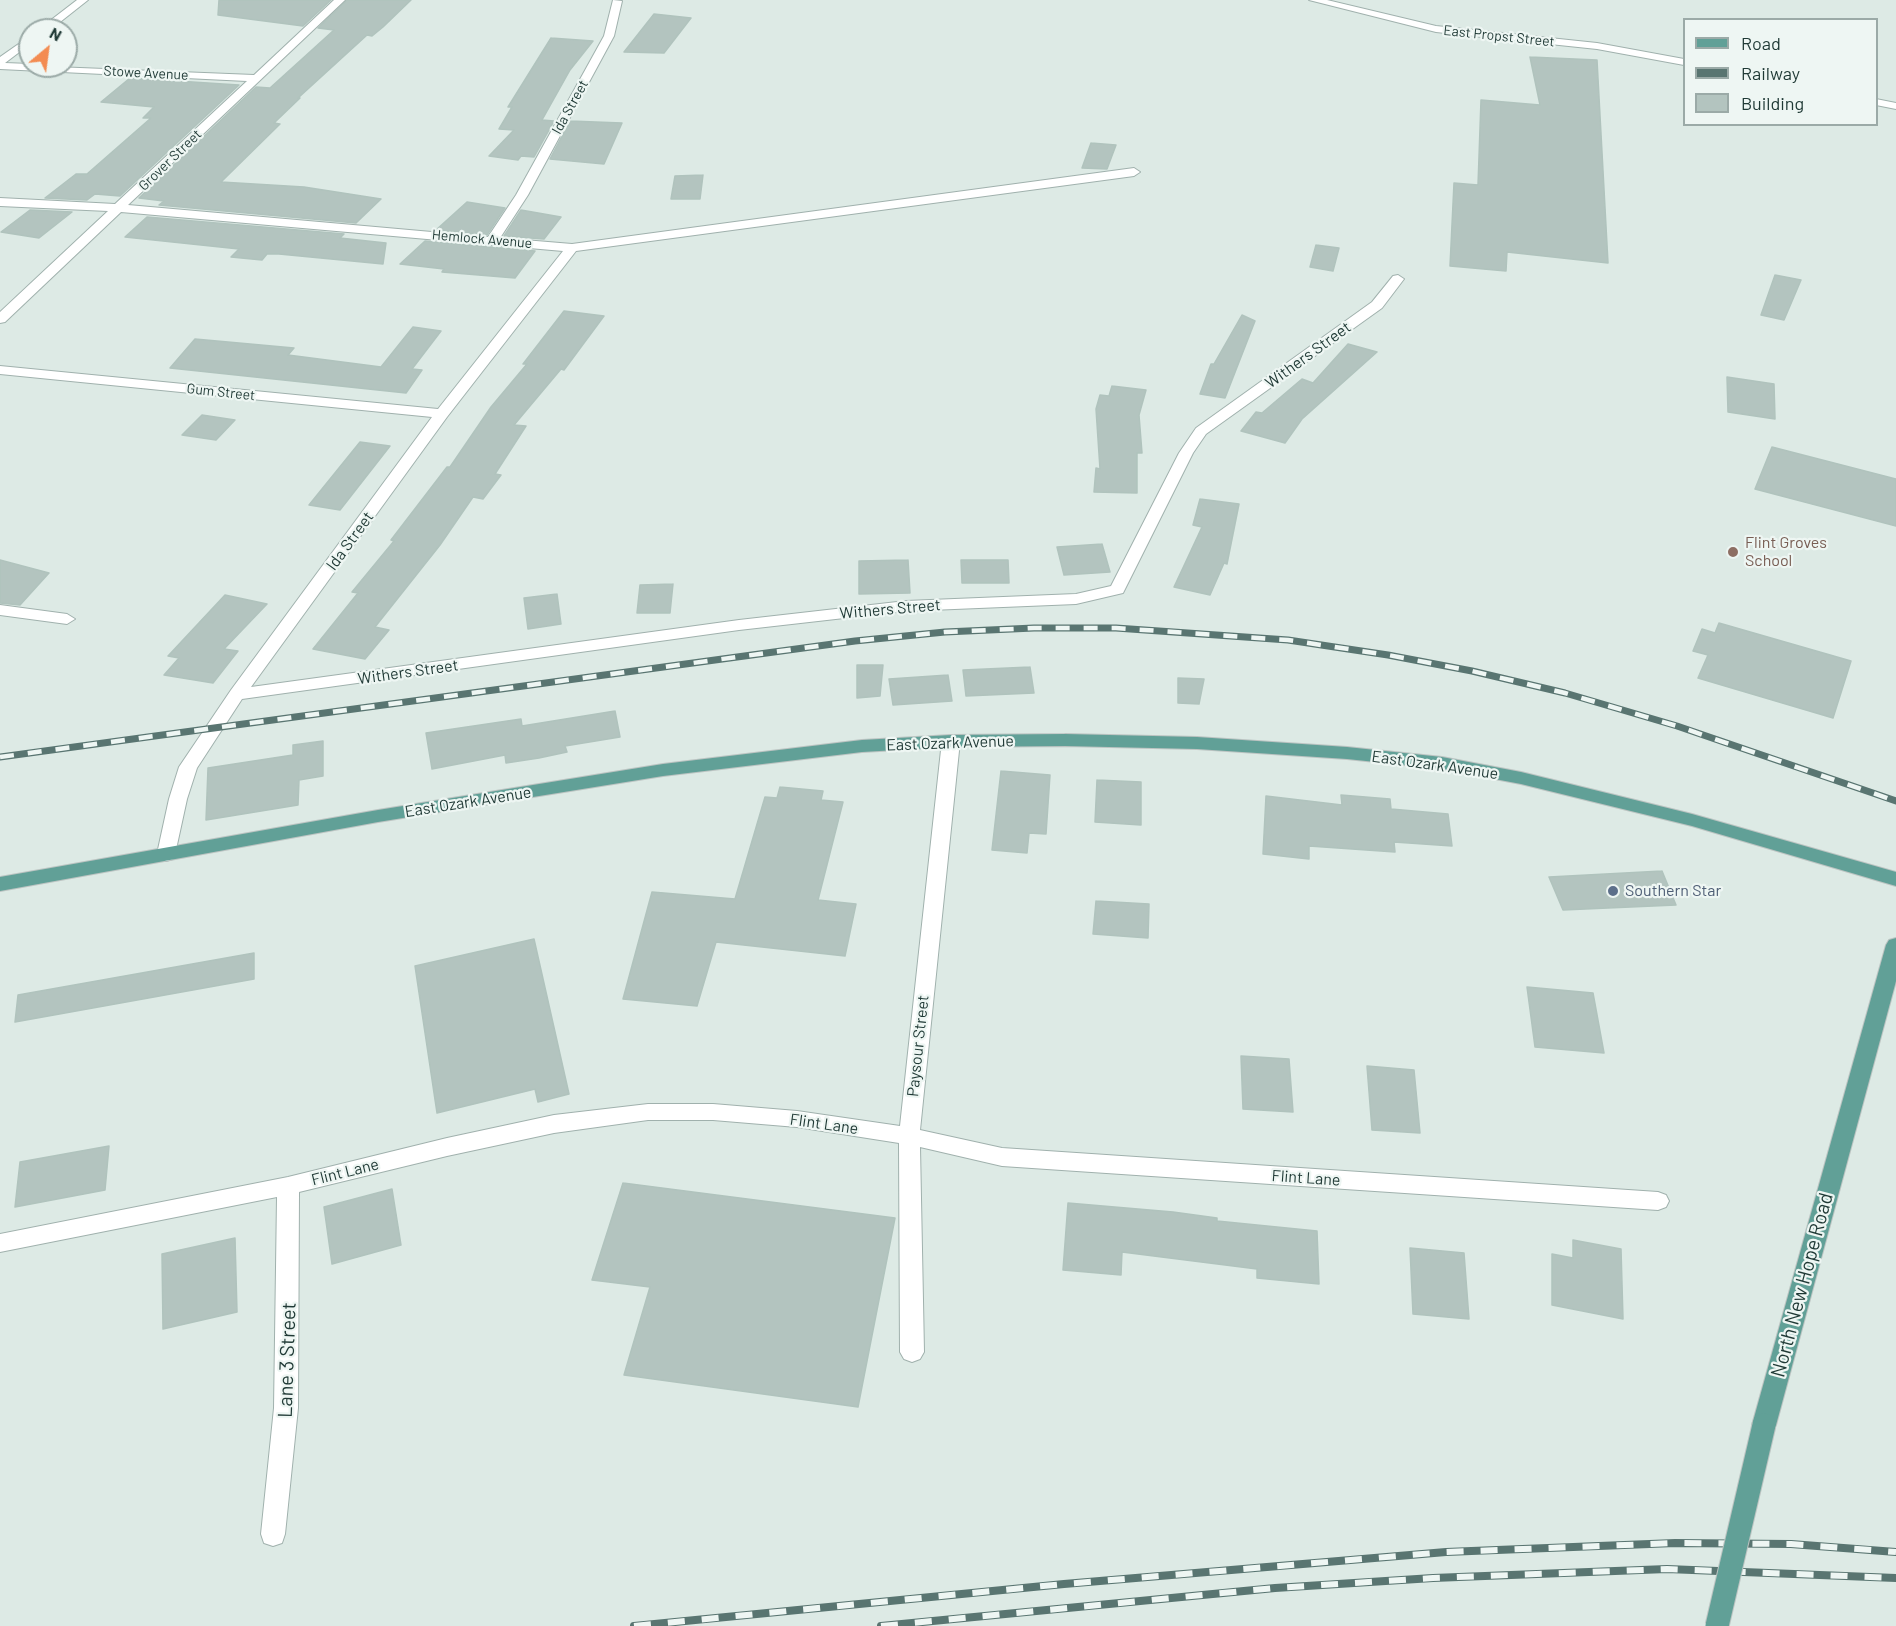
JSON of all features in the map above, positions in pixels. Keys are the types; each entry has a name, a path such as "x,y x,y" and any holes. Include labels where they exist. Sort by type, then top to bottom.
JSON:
{"main road":[{"name":"East Ozark Avenue","path":"0,884 390,814 663,770 862,746 951,741 1065,740 1197,743 1347,753 1442,763 1521,778 1692,820 1896,879"},
{"name":"North New Hope Road","path":"1718,1626 1764,1425 1896,945"}],"street":[{"path":"59,18 83,0"},
{"name":"Grover Street","path":"0,319 340,0"},
{"name":"East Propst Street","path":"1314,0 1436,29 1597,46 1683,62"},
{"name":"Ida Street","path":"493,239 522,195 609,36 617,1"},
{"path":"0,64 18,49"},
{"name":"Stowe Avenue","path":"0,64 255,78"},
{"path":"1878,102 1896,106"},
{"name":"Hemlock Avenue","path":"0,202 120,207 493,239 572,248 1134,172"},
{"name":"Ida Street","path":"166,854 188,767 237,694 442,414 572,248"},
{"name":"Withers Street","path":"237,694 739,624 906,606 1076,599 1117,590 1186,453 1202,431 1377,305 1398,279"},
{"name":"Gum Street","path":"0,370 442,414"},
{"path":"0,610 66,618"},
{"name":"Paysour Street","path":"912,1352 909,1136 951,741"},
{"name":"Flint Lane","path":"0,1243 288,1186 447,1147 554,1124 648,1112 713,1112 786,1118 909,1136 1002,1157 1658,1201"},
{"name":"Lane 3 Street","path":"273,1534 286,1408 288,1186"}],"building":[{"path":"219,0 331,0 303,26 218,15"},
{"path":"347,0 411,0 372,36 367,35 298,98 300,98 274,123 280,124 221,182 304,187 381,199 356,223 159,205 164,201 139,198 256,87 270,88 334,30 318,28"},
{"path":"654,14 691,18 664,53 624,52"},
{"path":"551,38 593,41 570,70 542,120 554,121 534,157 521,156 518,160 489,156 514,130 499,129 512,107 508,107"},
{"path":"1530,57 1597,60 1608,263 1507,252 1506,271 1450,266 1454,183 1478,185 1481,100 1540,105"},
{"path":"130,78 239,85 120,196 95,194 87,200 45,198 76,174 87,174 151,118 143,118 154,107 101,102"},
{"path":"570,121 622,123 604,164 550,159"},
{"path":"1091,143 1116,145 1107,169 1082,168"},
{"path":"703,175 700,199 671,199 675,176"},
{"path":"467,202 505,208 487,235 436,230"},
{"path":"30,210 72,212 39,238 1,232"},
{"path":"521,210 561,217 544,239 504,236"},
{"path":"147,217 344,234 340,238 386,243 383,264 279,254 267,254 262,260 231,257 239,249 125,237"},
{"path":"425,241 535,251 515,278 442,272 444,269 400,264"},
{"path":"1316,245 1339,248 1333,271 1310,267"},
{"path":"1775,275 1801,280 1784,320 1761,315"},
{"path":"564,311 604,316 564,370 561,369 514,425 526,426 495,474 501,475 483,499 473,497 440,545 375,627 389,630 365,659 313,649 358,593 352,592 394,541 391,540 447,467 450,467 491,407 527,364 523,364"},
{"path":"1242,315 1255,321 1225,398 1200,394 1211,364 1214,364"},
{"path":"413,327 441,331 412,369 422,370 406,393 170,368 195,339 294,348 288,355 381,367"},
{"path":"1348,344 1377,352 1302,419 1285,443 1241,431 1256,412 1262,413 1302,379 1313,383"},
{"path":"1727,377 1774,384 1775,419 1728,412"},
{"path":"1112,386 1146,390 1139,415 1142,453 1137,453 1137,493 1094,492 1096,468 1100,469 1096,409 1100,395 1109,396"},
{"path":"202,415 235,420 216,440 182,435"},
{"path":"360,442 390,446 340,510 309,505"},
{"path":"1772,447 1896,479 1896,526 1755,489"},
{"path":"1200,499 1239,504 1227,564 1224,563 1210,595 1174,587 1202,527 1193,525"},
{"path":"1102,544 1110,572 1064,575 1057,547"},
{"path":"0,560 49,573 20,605 0,603"},
{"path":"908,560 910,593 859,594 859,561"},
{"path":"961,560 1008,560 1009,583 962,583"},
{"path":"673,584 670,613 637,613 640,585"},
{"path":"557,594 561,624 528,629 524,598"},
{"path":"225,595 267,604 224,649 238,651 213,683 164,675 179,658 168,656"},
{"path":"1719,623 1851,661 1833,718 1698,678 1708,655 1693,651 1702,629 1715,633"},
{"path":"857,665 883,665 880,696 857,698"},
{"path":"1030,667 1034,693 966,696 963,670"},
{"path":"948,675 952,701 893,705 889,679"},
{"path":"1178,678 1204,679 1199,704 1178,703"},
{"path":"615,711 620,737 565,746 567,752 539,758 506,763 505,755 432,769 426,733 521,719 522,726"},
{"path":"323,741 323,776 299,780 298,805 206,820 208,768 293,755 293,745"},
{"path":"1001,771 1050,775 1046,834 1029,833 1027,853 992,850"},
{"path":"1097,780 1141,782 1141,825 1095,822"},
{"path":"780,787 823,791 821,800 843,802 818,900 856,904 845,956 716,942 697,1006 623,999 652,892 735,899 765,797 777,798"},
{"path":"1341,795 1390,799 1391,809 1448,814 1452,846 1394,842 1395,852 1309,846 1309,859 1263,854 1266,796 1342,805"},
{"name":"Southern Star","path":"1662,871 1676,905 1563,910 1549,877"},
{"path":"1096,901 1149,904 1148,938 1093,934"},
{"path":"534,939 569,1094 538,1102 535,1089 437,1113 415,966"},
{"path":"254,953 254,979 15,1022 18,995"},
{"path":"1527,987 1593,993 1604,1053 1535,1047"},
{"path":"1241,1056 1289,1059 1293,1112 1243,1109"},
{"path":"1367,1066 1414,1070 1420,1133 1372,1130"},
{"path":"109,1146 105,1190 15,1207 20,1162"},
{"path":"623,1183 895,1218 858,1407 624,1375 650,1287 592,1280"},
{"path":"392,1189 401,1245 332,1264 324,1207"},
{"path":"1068,1203 1173,1212 1217,1218 1217,1221 1317,1231 1319,1284 1257,1278 1257,1269 1122,1252 1121,1275 1063,1270"},
{"path":"235,1238 237,1312 163,1329 162,1254"},
{"path":"1573,1240 1621,1249 1623,1319 1552,1305 1552,1254 1573,1258"},
{"path":"1410,1248 1464,1253 1469,1319 1413,1314"}],"railway":[{"path":"0,757 855,641 945,632 1034,628 1116,628 1288,640 1388,655 1472,671 1565,693 1677,726 1896,801"},
{"path":"634,1626 1064,1584 1446,1552 1675,1543 1791,1544 1896,1552"},
{"path":"881,1626 1275,1588 1433,1578 1667,1569 1896,1578"}],"place":[{"name":"Flint Groves School","path":"1733,552"},
{"name":"Southern Star","path":"1613,891"}]}
